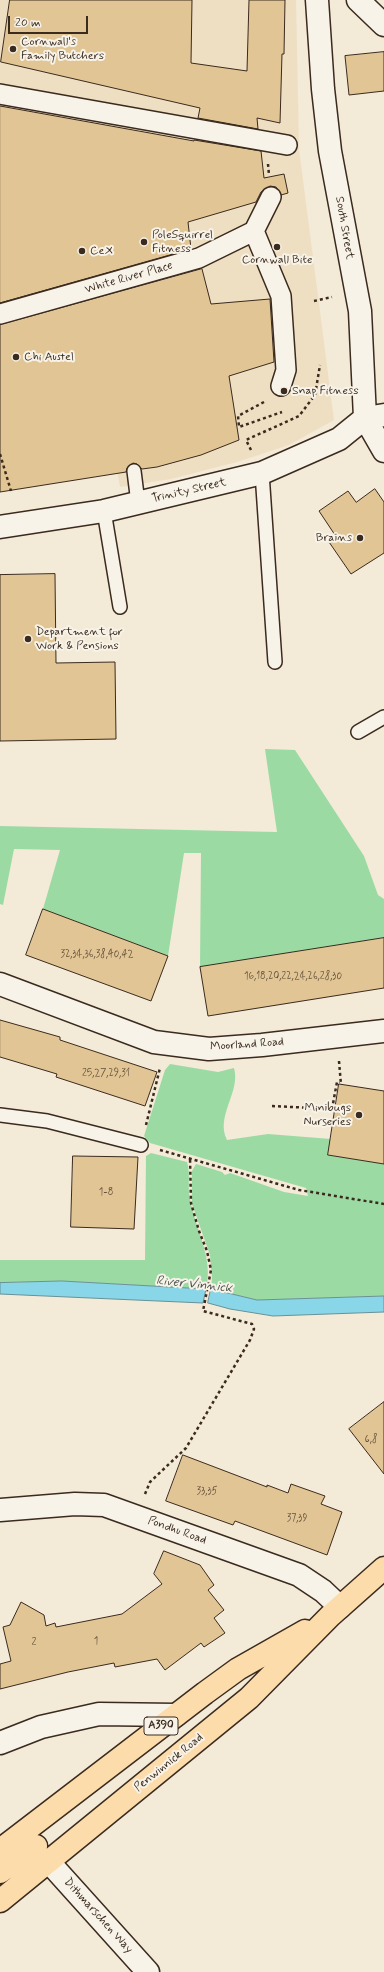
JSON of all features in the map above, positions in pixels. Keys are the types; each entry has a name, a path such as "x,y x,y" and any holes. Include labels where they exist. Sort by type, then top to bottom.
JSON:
{"highway":[{"name":"Penwinnick Road","path":"0,1850 36,1846 249,1698 335,1612 384,1568"},
{"name":"Penwinnick Road","path":"0,1901 36,1846 176,1715 238,1669 335,1612"},
{"path":"0,1872 36,1846"}],"street":[{"name":"South Street","path":"317,0 323,89 330,151 360,311 375,417 384,451"},
{"path":"358,0 384,25"},
{"path":"0,94 287,145"},
{"path":"271,203 254,231 281,296 286,370 280,386"},
{"name":"White River Place","path":"0,314 199,258 254,231"},
{"name":"Trinity Street","path":"0,527 104,511 262,473 339,439 375,417"},
{"name":"Moorland Road","path":"0,984 154,1042 165,1044 209,1049 262,1045 384,1031"},
{"name":"Pondhu Road","path":"0,1510 75,1504 104,1505 299,1575 323,1591 335,1612"},
{"path":"0,1743 41,1727 99,1714 176,1715"},
{"name":"Dithmarschen Way","path":"36,1846 148,1972"}],"lane":[{"path":"134,471 138,503"},
{"path":"262,473 275,662"},
{"path":"104,511 120,607"},
{"path":"358,732 384,717"},
{"path":"0,1115 47,1121 142,1145"}],"path":[{"path":"262,473 246,440 300,416 315,395 320,366"},
{"path":"280,386 281,393 238,416 239,428 282,412"},
{"path":"0,454 11,491"},
{"path":"165,1044 142,1145 190,1157 299,1190 384,1204"},
{"path":"272,1106 332,1109 337,1082 340,1082"},
{"path":"140,1518 142,1501 150,1482 186,1448 250,1340 254,1329 252,1324 204,1311 210,1270 191,1203 190,1157"}],"shaded area":[{"path":"0,0 296,0 299,149 334,420 289,445 237,462 171,479 120,487 108,417 0,425"}],"green space":[{"path":"265,749 295,750 364,856 378,895 384,899 384,938 200,967 201,853 184,853 168,956 43,909 60,850 14,849 3,905 0,904 0,826 277,832"},
{"path":"170,1064 218,1072 234,1068 234,1086 224,1122 224,1131 227,1140 268,1134 331,1139 328,1155 384,1164 384,1296 257,1300 211,1289 212,1278 210,1255 192,1204 192,1171 196,1164 222,1172 225,1175 230,1173 284,1192 308,1196 306,1188 150,1143 144,1136 165,1070"},
{"path":"151,1153 187,1162 192,1210 203,1244 208,1266 206,1289 62,1281 0,1283 0,1260 145,1260 146,1156"}],"water":[{"path":"62,1281 206,1289 203,1303 0,1294 0,1283"},
{"path":"211,1289 257,1300 384,1296 384,1312 273,1316 230,1309 208,1303"}],"building":[{"path":"10,0 192,0 191,63 247,71 249,0 285,0 280,123 257,118 258,129 198,118 200,108 1,62"},
{"path":"384,52 384,91 349,95 345,56"},
{"path":"0,106 194,141 261,151 264,178 284,174 288,193 281,195 276,187 270,186 261,192 256,202 188,222 191,249 0,303"},
{"path":"202,269 211,304 270,299 274,362 229,376 239,440 201,455 157,467 142,469 137,464 133,463 127,468 126,472 0,492 0,325"},
{"name":"Brains","path":"375,489 384,502 384,553 351,574 329,542 337,538 319,511 348,491 356,502"},
{"name":"Department for Work & Pensions","path":"55,574 56,663 115,662 116,739 0,741 0,575"},
{"path":"43,909 168,956 151,1001 26,955"},
{"path":"384,938 384,988 208,1016 200,967"},
{"path":"0,1020 60,1037 60,1040 157,1072 145,1106 56,1077 57,1074 0,1057"},
{"name":"Minibugs Nurseries","path":"339,1084 384,1091 384,1164 328,1155"},
{"path":"73,1156 138,1157 134,1229 71,1227"},
{"path":"384,1402 384,1474 349,1429"},
{"path":"183,1455 267,1487 267,1485 288,1493 291,1484 325,1496 321,1504 342,1512 327,1555 235,1521 233,1525 166,1501"},
{"path":"164,1551 200,1565 214,1585 208,1590 224,1610 214,1618 225,1633 204,1647 201,1643 165,1670 157,1659 115,1667 114,1663 68,1672 0,1689 0,1664 11,1661 3,1627 10,1625 21,1602 44,1615 46,1626 55,1623 56,1627 122,1614 162,1584 154,1574"}],"place":[{"name":"Cornwall's Family Butchers","path":"13,49"},
{"name":"PoleSquirrel Fitness","path":"144,242"},
{"name":"Cornwall Bite","path":"277,247"},
{"name":"CeX","path":"82,251"},
{"name":"Chi Austel","path":"16,357"},
{"name":"Snap Fitness","path":"284,391"},
{"name":"Brains","path":"360,538"},
{"name":"Department for Work & Pensions","path":"28,639"},
{"name":"Minibugs Nurseries","path":"359,1115"}],"water label":[{"name":"River Vinnick","path":"194,1285"}]}
